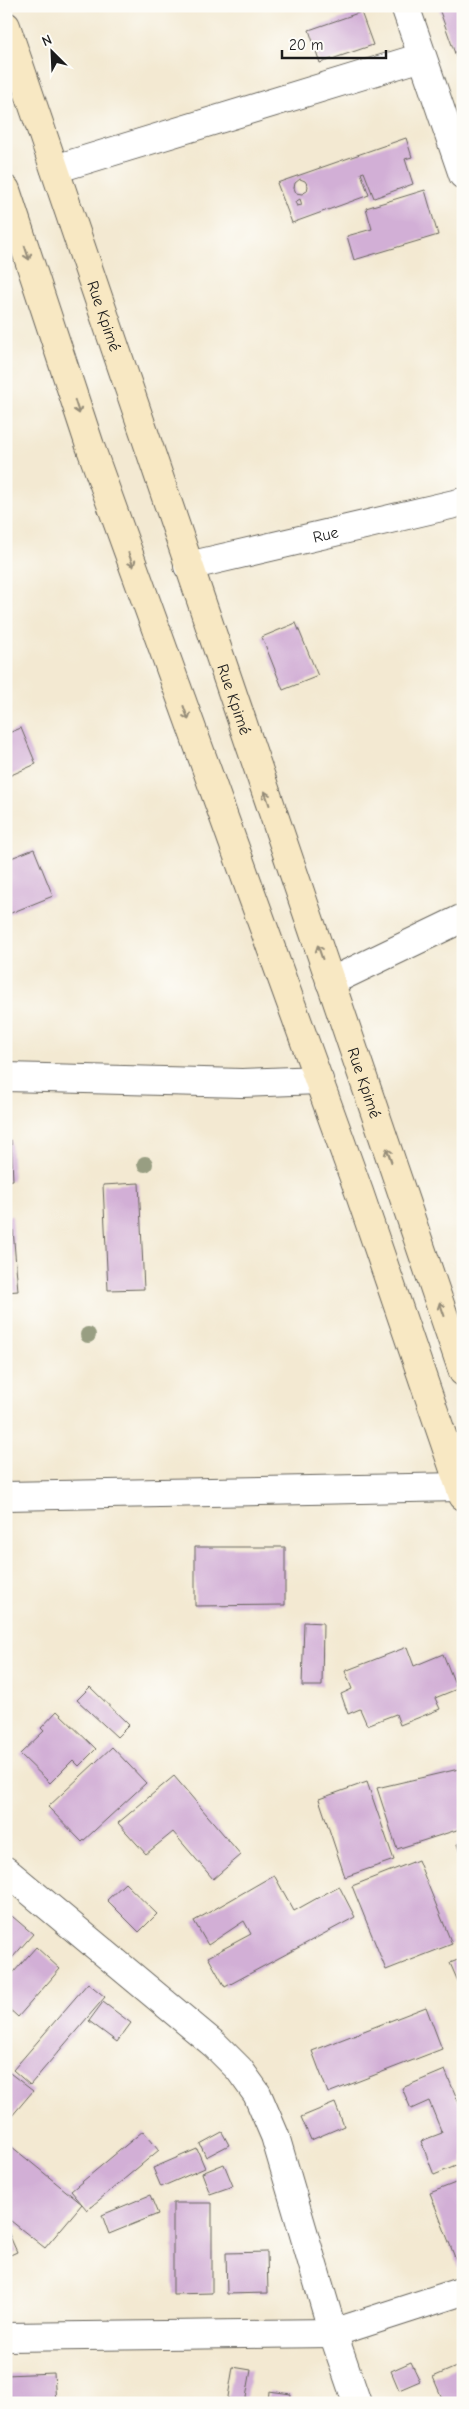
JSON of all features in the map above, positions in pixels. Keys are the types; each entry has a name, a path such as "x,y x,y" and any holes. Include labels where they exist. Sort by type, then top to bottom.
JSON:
{"main road":[{"name":"Rue Kpimé","path":"6,26 463,1372"},
{"path":"6,190 90,446 359,1192 461,1491"}],"street":[{"path":"405,6 463,175"},
{"path":"55,169 422,57"},
{"name":"Rue","path":"188,566 463,502"},
{"path":"330,982 463,918"},
{"path":"6,1076 242,1083 319,1080"},
{"path":"6,1496 402,1489 461,1491"},
{"path":"6,1871 215,2045 239,2069 257,2094 275,2136 333,2333 356,2403"},
{"path":"6,2337 333,2333 463,2291"}],"building":[{"path":"438,6 463,6 463,60 458,62"},
{"path":"361,12 373,45 320,63 309,30"},
{"path":"406,138 412,157 405,159 413,184 374,198 364,172 361,173 369,195 292,223 277,183","holes":["300,179 305,181 308,186 307,191 302,194 296,193 294,188 295,183","300,199 302,205 297,206 295,202"]},
{"path":"425,190 438,235 354,260 347,236 372,229 366,208"},
{"path":"296,623 318,676 283,690 262,637"},
{"path":"21,728 36,764 9,776 6,769 6,734"},
{"path":"34,849 53,896 6,915 6,860"},
{"path":"6,1140 11,1140 13,1180 6,1181"},
{"path":"139,1183 144,1289 108,1290 103,1185"},
{"path":"6,1216 12,1216 18,1291 6,1292"},
{"path":"195,1547 285,1547 285,1605 195,1606"},
{"path":"304,1622 323,1623 322,1686 302,1686"},
{"path":"407,1647 414,1666 443,1654 457,1689 435,1698 440,1709 400,1725 396,1714 367,1725 360,1709 348,1714 341,1694 352,1689 345,1671"},
{"path":"90,1687 129,1725 117,1737 77,1700"},
{"path":"57,1711 96,1749 79,1766 73,1760 50,1783 20,1754 44,1731 41,1728"},
{"path":"112,1747 146,1783 82,1842 48,1807"},
{"path":"463,1768 463,1828 397,1849 377,1788"},
{"path":"174,1776 241,1855 213,1879 173,1832 146,1854 118,1823"},
{"path":"367,1782 394,1860 345,1877 319,1799"},
{"path":"463,1843 463,1860 462,1860 457,1844"},
{"path":"418,1860 452,1944 386,1970 352,1886"},
{"path":"274,1875 294,1911 339,1886 355,1917 225,1987 208,1957 251,1934 244,1921 208,1945 194,1921"},
{"path":"125,1883 157,1914 139,1932 107,1900"},
{"path":"6,1911 33,1934 6,1965"},
{"path":"36,1947 60,1969 18,2017 6,2006 6,1981"},
{"path":"463,1958 463,1993 450,1963"},
{"path":"88,1983 105,1997 30,2085 13,2070"},
{"path":"103,2002 131,2023 117,2042 89,2021"},
{"path":"426,2007 442,2049 328,2093 312,2051"},
{"path":"6,2070 33,2091 6,2123"},
{"path":"445,2070 463,2113 463,2163 434,2175 421,2141 442,2133 429,2101 411,2109 402,2088"},
{"path":"335,2103 344,2126 311,2140 301,2117"},
{"path":"143,2131 159,2150 87,2210 71,2191"},
{"path":"222,2132 229,2145 206,2157 200,2144"},
{"path":"6,2142 82,2204 45,2248 6,2217"},
{"path":"197,2149 205,2168 161,2187 153,2168"},
{"path":"224,2164 233,2186 210,2194 202,2173"},
{"path":"463,2180 463,2266 459,2268 430,2193"},
{"path":"150,2195 158,2214 109,2234 102,2215"},
{"path":"173,2203 212,2203 212,2293 173,2294"},
{"path":"8,2232 17,2252 6,2257 6,2233"},
{"path":"267,2252 268,2293 227,2294 226,2253"},
{"path":"411,2362 420,2381 399,2390 391,2371"},
{"path":"463,2364 463,2403 444,2403 433,2377"},
{"path":"233,2367 251,2370 245,2403 227,2403"},
{"path":"54,2373 56,2403 11,2403 11,2398 6,2399 6,2375"},
{"path":"269,2391 291,2394 290,2403 268,2403"}]}
